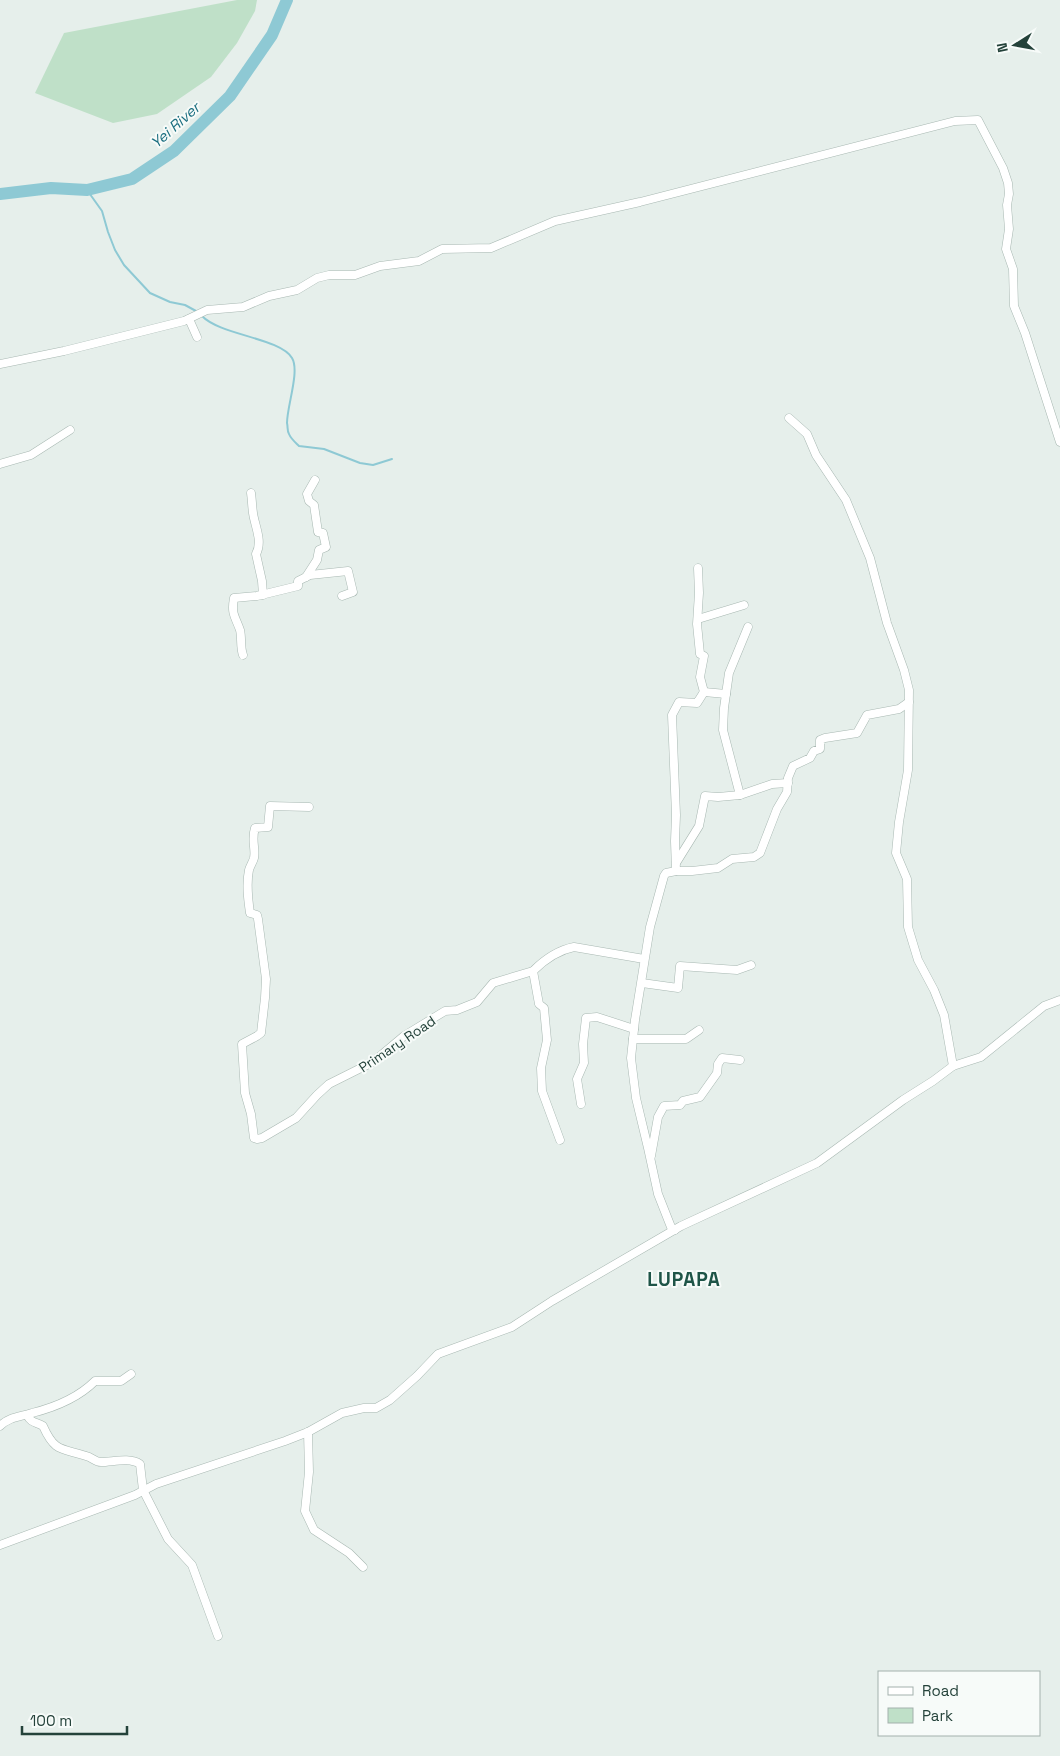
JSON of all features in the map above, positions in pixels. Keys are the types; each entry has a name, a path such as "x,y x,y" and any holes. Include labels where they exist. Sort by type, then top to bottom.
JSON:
{"street":[{"path":"0,364 64,351 189,319 207,310 243,307 269,296 297,290 317,278 336,274 356,275 380,266 419,261 442,249 491,248 555,221 640,202 955,121 978,120 1004,168 1008,183 1009,229 1006,249 1013,269 1014,306 1025,333 1060,442"},
{"path":"189,319 197,337"},
{"path":"789,418 807,434 816,455 846,500 870,558 887,622 904,670 910,702 908,770 896,853 907,879 908,928 918,960 934,990 944,1015 953,1066"},
{"path":"0,464 31,455 70,430"},
{"path":"306,577 317,560 319,550 326,547 323,533 318,532 314,505 309,501 308,494 315,480"},
{"path":"251,493 259,539 256,554 263,595"},
{"path":"676,868 672,715 679,702 697,703 704,692 700,678 704,656 700,654 698,568"},
{"path":"243,655 240,631 232,610 234,598 263,595 298,586 298,581 306,577 348,571 354,592 342,596"},
{"path":"698,619 744,604"},
{"path":"740,795 723,730 729,674 748,627"},
{"path":"704,692 726,694"},
{"path":"676,868 692,871 718,868 732,859 754,857 760,853 777,808 787,792 793,766 810,758 814,751 820,749 820,740 857,732 867,715 899,708 910,702"},
{"path":"675,1230 671,1227 658,1194 636,1098 632,1058 634,1029 650,927 664,876 676,868 699,826 705,796 740,795 772,784 788,783"},
{"name":"Primary Road","path":"308,807 270,806 268,827 255,828 254,831 252,845 254,857 248,885 249,903 250,913 258,915 266,979 265,998 260,1033 242,1044 245,1093 251,1114 254,1138 262,1138 296,1118 329,1084 373,1062 404,1036 446,1011 457,1010 477,1002 493,983 533,971"},
{"path":"560,1140 542,1091 541,1068 548,1040 544,1008 539,1004 533,971 564,949 574,947 644,959"},
{"path":"642,983 678,988 680,966 738,970 751,965"},
{"path":"0,1545 128,1498 143,1490 253,1453 308,1432 342,1413 364,1408 376,1408 390,1400 438,1354 512,1327 552,1301 675,1230 817,1163 902,1100 953,1066 981,1057 1044,1006 1060,1000"},
{"path":"581,1104 577,1079 584,1063 583,1044 586,1018 597,1017 634,1029"},
{"path":"633,1039 686,1039 699,1030"},
{"path":"651,1160 658,1117 664,1106 680,1105 683,1101 700,1097 717,1073 718,1064 722,1058 740,1060"},
{"path":"0,1426 6,1420 27,1415 72,1399 95,1381 120,1381 130,1374"},
{"path":"27,1415 35,1424 43,1426 49,1440 60,1448 90,1457 98,1462 132,1461 140,1464 143,1490 168,1539 192,1565 218,1636"},
{"path":"308,1432 309,1472 305,1511 314,1530 349,1553 364,1567"}],"green space":[{"path":"237,0 257,0 255,11 237,43 211,77 157,114 113,123 35,93 64,33"}],"waterway":[{"name":"Yei River","path":"0,194 51,188 87,190 132,179 174,151 230,96 272,35 287,0"},
{"path":"87,190 102,211 115,250 124,265 150,293 170,302 185,305 196,311"},
{"path":"202,316 222,328 275,346 285,351 292,358 295,371 287,423 290,436 299,446 324,449 360,463 373,465 392,459"}],"district":[{"name":"LUPAPA","path":"684,1279"}]}
